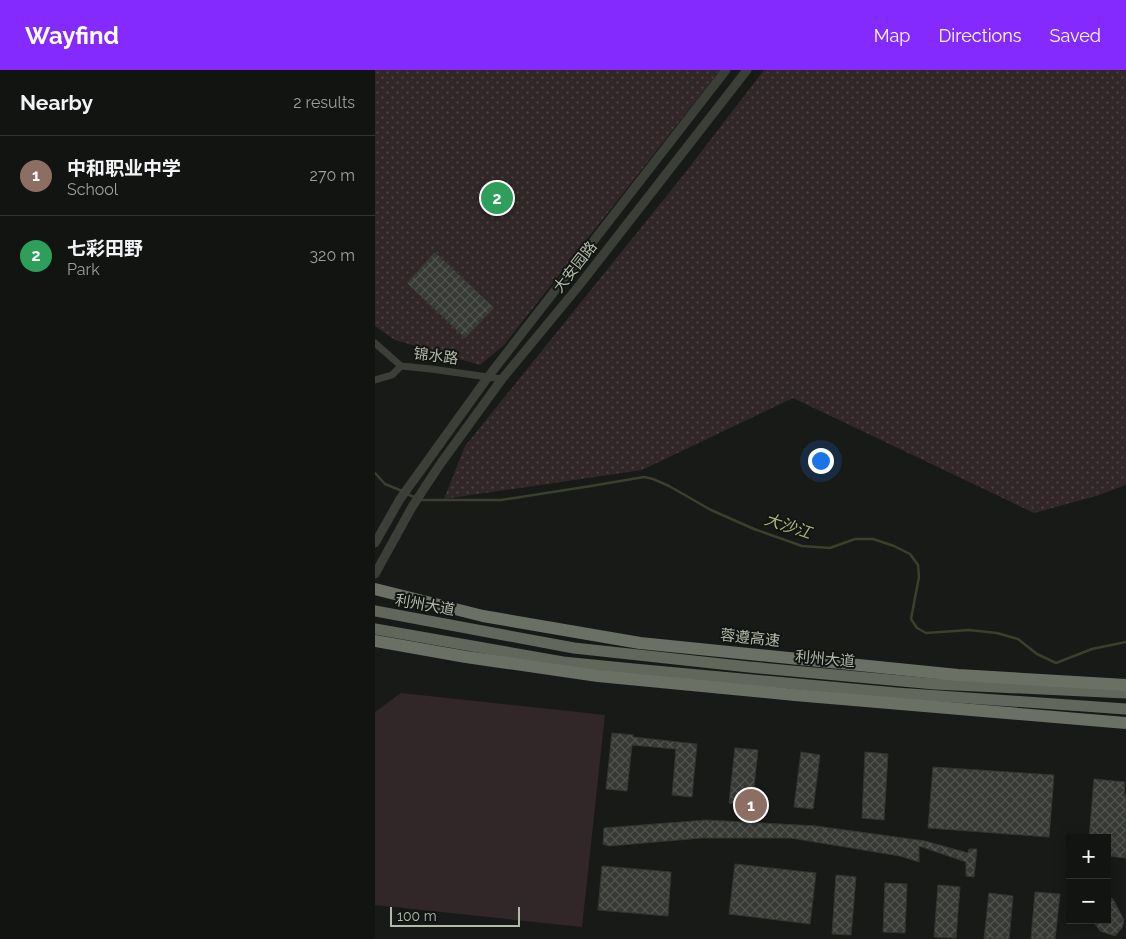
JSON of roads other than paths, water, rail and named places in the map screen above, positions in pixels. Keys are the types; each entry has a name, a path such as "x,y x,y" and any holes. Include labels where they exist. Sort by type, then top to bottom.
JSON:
{"highway":[{"name":"蓉遵高速","path":"375,589 483,616 640,643 958,676 1126,685"},
{"name":"利州大道","path":"375,610 574,648 749,667 935,684 1126,693"},
{"name":"利州大道","path":"375,629 563,662 896,693 1126,710"},
{"path":"375,641 466,657 598,676 1126,723"}],"street":[{"path":"375,543 400,499 488,377 726,70"},
{"name":"大安园路","path":"375,574 427,484 502,379 578,287 747,70"},
{"name":"锦水路","path":"375,343 401,366 502,379"},
{"path":"375,380 391,375 401,366"}],"waterway":[{"name":"大沙江","path":"375,473 385,484 402,491"},
{"name":"大沙江","path":"407,494 421,500 501,500 644,477 669,486 711,510 754,529 802,546 830,548 855,539 873,539 910,554 918,565 919,577 911,619 917,628 926,633 969,630 997,633 1018,639 1037,654 1056,663 1092,649 1126,642"}],"place":[{"name":"七彩田野","path":"497,198"},
{"name":"中和职业中学","path":"751,805"}]}
